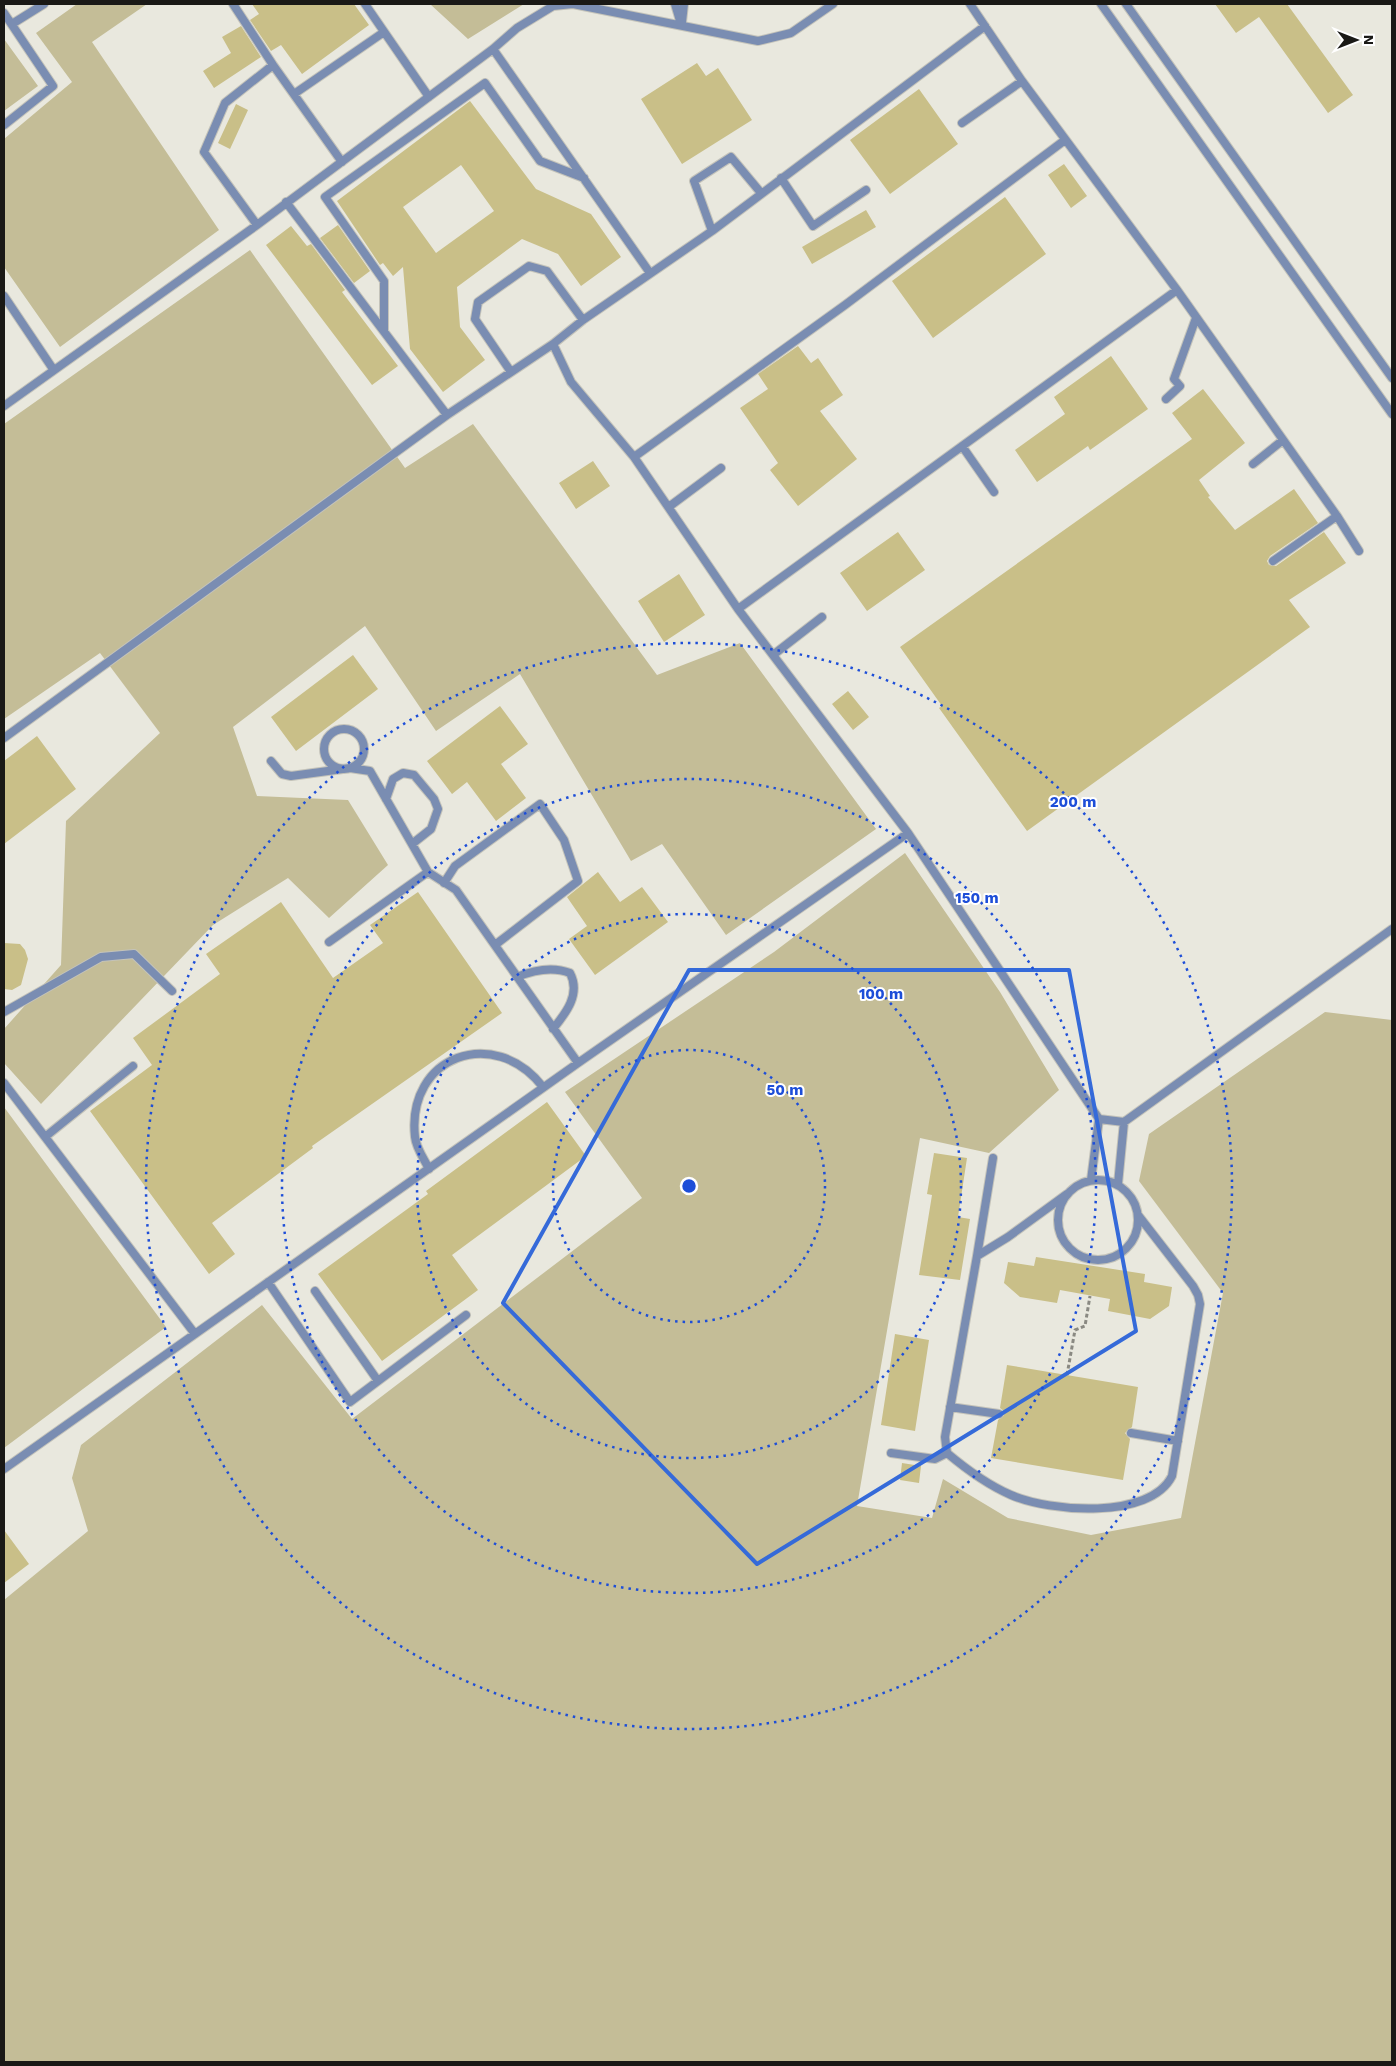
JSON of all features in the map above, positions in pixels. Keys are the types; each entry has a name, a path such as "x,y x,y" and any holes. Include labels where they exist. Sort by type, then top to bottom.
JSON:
{"lane":[{"path":"12,24 44,4"},
{"path":"233,4 273,65 342,162"},
{"path":"364,4 429,97"},
{"path":"4,406 53,369 257,225 493,49 517,28 553,6 573,4 758,40 791,33 833,4"},
{"path":"675,4 681,24"},
{"path":"681,24 684,4"},
{"path":"970,4 1064,140 1177,290 1337,516 1358,551"},
{"path":"1101,4 1392,414"},
{"path":"1126,4 1392,378"},
{"path":"4,13 53,86 4,125"},
{"path":"4,738 447,415 553,344 583,320 712,231 985,26"},
{"path":"294,94 384,32"},
{"path":"493,49 650,273"},
{"path":"257,225 204,152 225,103 273,65"},
{"path":"962,124 1022,81"},
{"path":"384,331 384,281 325,197 485,83 540,161 584,178"},
{"path":"634,457 845,305 1064,140"},
{"path":"712,231 694,181 731,157 761,193"},
{"path":"781,178 813,226 866,190"},
{"path":"286,202 447,415"},
{"path":"511,372 475,319 478,302 529,266 546,271 583,320"},
{"path":"738,609 1177,290"},
{"path":"4,296 53,369"},
{"path":"1166,399 1180,386 1174,379 1196,318"},
{"path":"553,344 571,382 634,457 670,506 738,609 908,833 1099,1119 1091,1180"},
{"path":"1253,464 1283,440"},
{"path":"962,446 994,492"},
{"path":"670,506 721,468"},
{"path":"1273,561 1337,516"},
{"path":"773,655 822,617"},
{"path":"337,730 355,732 363,742 364,749 360,761 350,768 343,769 331,764 324,752 327,739 337,730"},
{"path":"272,761 282,774 291,776 350,768 370,771 428,872 456,890 578,1063"},
{"path":"386,799 393,779 402,773 414,775 434,799 438,809 431,830 412,844"},
{"path":"444,883 456,866 540,804 564,840 578,881 494,945"},
{"path":"4,1469 543,1087 908,833"},
{"path":"329,942 428,872"},
{"path":"1099,1119 1124,1122 1392,929"},
{"path":"4,1012 101,957 134,954 172,991"},
{"path":"517,977 532,971 560,969 570,973 574,981 572,1002 554,1029"},
{"path":"429,1169 415,1139 417,1105 423,1088 432,1075 446,1065 470,1054 484,1052 514,1060 526,1069 543,1087"},
{"path":"45,1137 133,1066"},
{"path":"4,1082 195,1334"},
{"path":"1118,1184 1124,1122"},
{"path":"993,1158 945,1437 947,1453 970,1471 1011,1495 1038,1504 1067,1508 1102,1508 1136,1502 1159,1493 1167,1486 1172,1476 1200,1304 1198,1294 1193,1286 1138,1215"},
{"path":"977,1256 1008,1237 1078,1185 1091,1180 1104,1180 1118,1184 1128,1192 1135,1203 1138,1215 1138,1228 1133,1241 1125,1252 1114,1258 1100,1261 1087,1260 1075,1254 1065,1245 1059,1232 1058,1219 1060,1206 1067,1194"},
{"path":"268,1282 350,1402 466,1315"},
{"path":"315,1291 378,1381"},
{"path":"950,1407 999,1414"},
{"path":"1131,1433 1178,1441"},
{"path":"891,1453 935,1459 947,1453"}],"path":[{"path":"1067,1375 1075,1330 1085,1326 1090,1296"}],"highlighted area":[{"path":"689,970 1069,970 1136,1331 757,1564 503,1303"}],"shaded area":[{"path":"77,4 147,4 92,42 219,230 60,347 4,267 4,139 72,82 36,33"},
{"path":"430,4 524,4 468,39"},
{"path":"4,39 38,86 4,111"},
{"path":"250,250 405,468 473,424 657,675 740,643 876,829 726,935 662,844 631,861 520,674 436,731 365,626 233,727 257,796 348,800 388,865 329,918 288,878 213,925 41,1104 4,1063 4,1029 61,965 66,821 160,733 100,653 4,719 4,424"},
{"path":"905,853 1000,992 1059,1090 989,1153 920,1138 857,1506 932,1518 943,1479 1008,1518 1091,1535 1181,1518 1223,1293 1139,1181 1149,1134 1325,1012 1392,1020 1392,2062 4,2062 4,1600 88,1531 72,1478 81,1445 262,1305 352,1419 642,1198 565,1092 774,952"},
{"path":"4,1107 166,1327 4,1448"}],"building":[{"path":"252,4 354,4 369,25 302,74 281,45 271,51 250,20 259,14"},
{"path":"1215,4 1287,4 1353,95 1328,113 1259,17 1236,33"},
{"path":"241,26 261,57 214,88 203,71 231,53 222,37"},
{"path":"697,63 706,76 718,68 752,120 682,164 641,99"},
{"path":"919,89 958,144 890,194 850,140"},
{"path":"470,101 536,189 591,214 621,257 581,286 558,254 522,239 457,287 460,327 485,360 443,392 410,349 403,267 393,276 383,263 380,265 337,201","holes":["461,165 494,211 436,253 403,207"]},
{"path":"236,104 248,110 230,149 218,143"},
{"path":"1064,164 1087,196 1071,208 1048,175"},
{"path":"1005,197 1046,254 933,338 892,281"},
{"path":"866,210 876,227 812,264 802,247"},
{"path":"338,225 370,271 354,283 320,238"},
{"path":"291,226 307,246 311,244 345,290 342,292 398,366 372,385 266,245"},
{"path":"798,346 811,363 818,358 843,395 820,411 857,459 798,506 770,470 778,463 740,408 768,389 758,374"},
{"path":"1111,356 1148,409 1090,450 1088,446 1037,482 1015,450 1065,414 1054,397"},
{"path":"1203,389 1245,443 1199,480 1210,496 1208,497 1235,530 1294,489 1318,523 1270,556 1267,561 1269,565 1276,566 1324,532 1346,563 1289,600 1310,627 1027,831 939,708 942,706 900,647 1192,439 1172,413"},
{"path":"593,461 610,486 576,509 559,483"},
{"path":"898,532 925,570 867,611 840,573"},
{"path":"679,574 705,615 664,642 638,601"},
{"path":"353,655 378,689 296,751 271,717"},
{"path":"848,691 869,717 853,730 832,704"},
{"path":"500,706 528,744 501,764 526,798 496,821 467,782 452,794 427,761"},
{"path":"37,736 76,789 4,844 4,761"},
{"path":"598,872 620,902 642,887 668,922 595,975 569,939 587,926 567,897"},
{"path":"418,892 502,1013 312,1146 313,1148 212,1223 235,1254 209,1274 90,1111 152,1065 133,1038 220,974 206,954 281,902 333,978 383,943 370,925"},
{"path":"4,943 20,944 25,950 28,959 21,985 12,990 4,989"},
{"path":"547,1102 586,1156 452,1255 478,1290 382,1361 318,1274 428,1194 426,1191"},
{"path":"934,1153 967,1158 958,1217 970,1219 960,1280 919,1275 932,1195 927,1194"},
{"path":"1036,1257 1145,1274 1144,1282 1172,1287 1169,1306 1150,1319 1108,1311 1110,1299 1060,1290 1057,1303 1020,1297 1004,1283 1008,1262 1034,1266"},
{"path":"895,1334 929,1340 915,1431 881,1425"},
{"path":"1007,1365 1138,1387 1132,1427 1125,1433 1130,1439 1123,1480 991,1458 998,1420 1004,1415 1004,1411 1000,1408"},
{"path":"902,1463 921,1466 919,1483 900,1480"},
{"path":"4,1530 29,1564 4,1583"}]}
